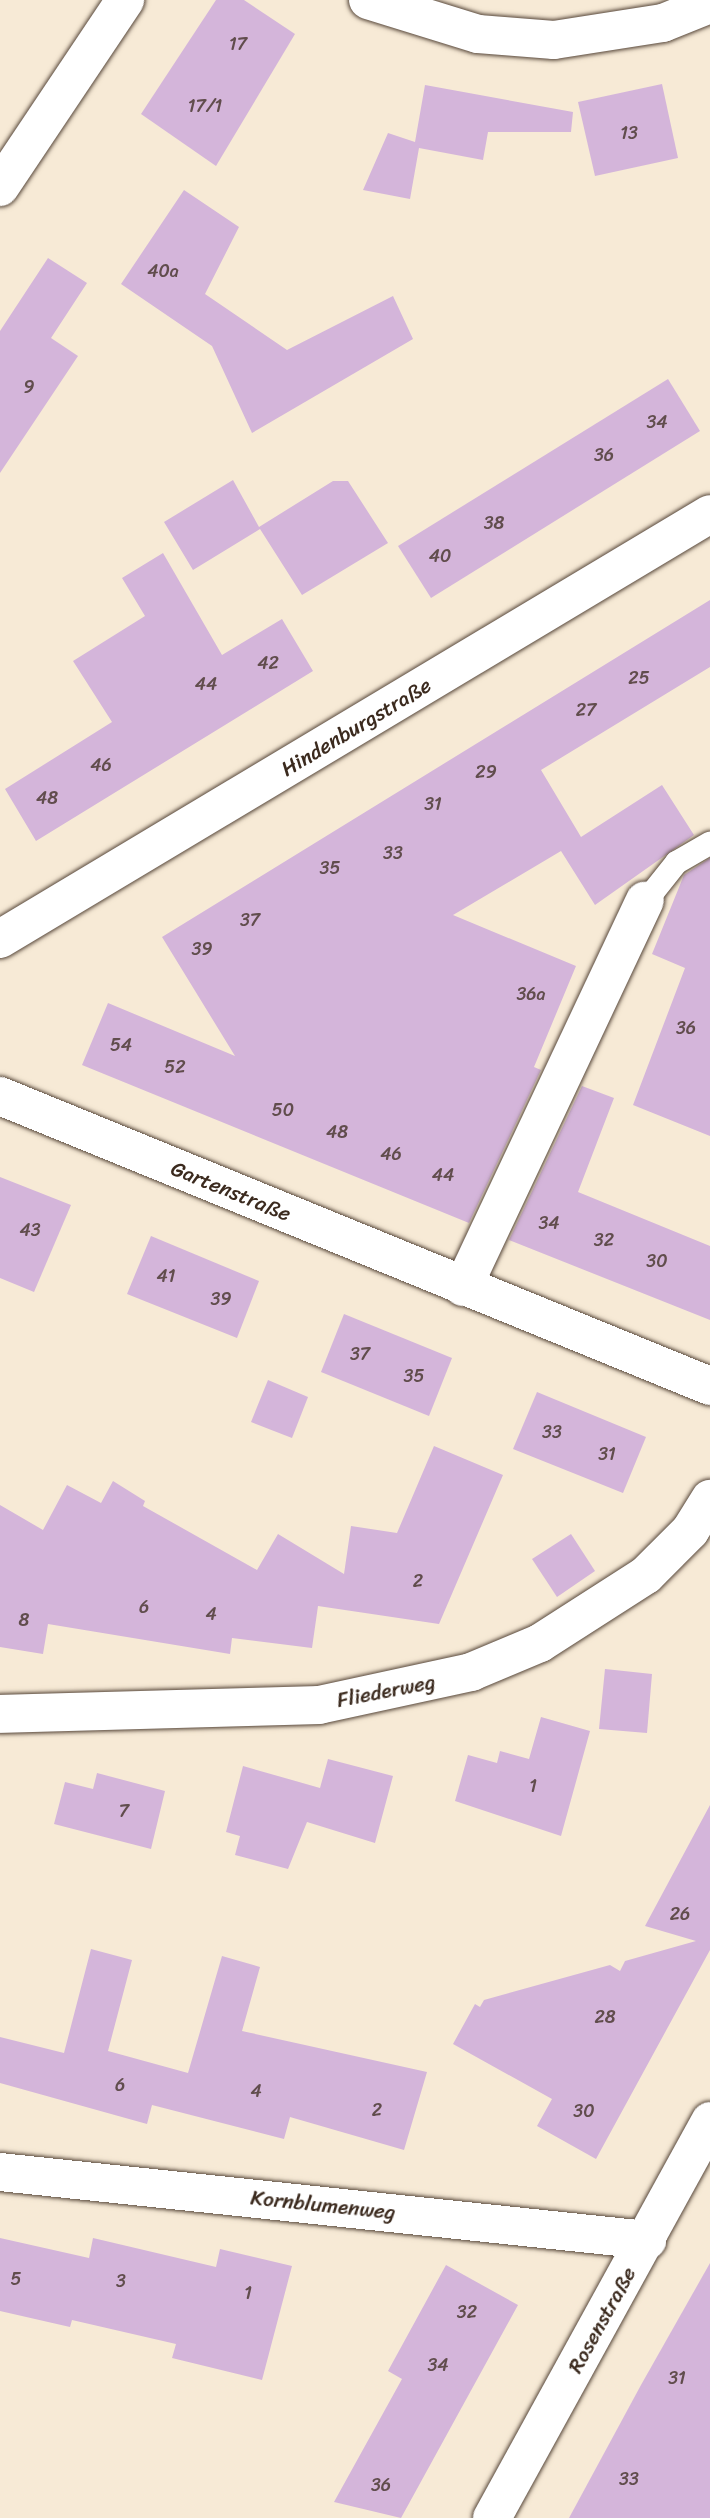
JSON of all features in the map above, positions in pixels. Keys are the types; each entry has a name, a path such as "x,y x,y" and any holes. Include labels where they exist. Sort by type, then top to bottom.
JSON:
{"street":[{"path":"0,187 125,0"},
{"path":"368,0 478,34 554,40 663,23 710,4"},
{"name":"Hindenburgstraße","path":"0,939 710,514"},
{"path":"463,1287 645,901"},
{"name":"Gartenstraße","path":"0,1096 710,1386"},
{"name":"Fliederweg","path":"0,1714 319,1705 471,1672 540,1643 646,1575 690,1531 710,1499"},
{"name":"Rosenstraße","path":"492,2518 710,2121"},
{"name":"Kornblumenweg","path":"0,2172 647,2240"}],"lane":[{"path":"645,901 676,862 710,842"}],"building":[{"path":"216,0 244,0 295,34 216,166 141,114"},
{"path":"662,84 678,158 595,176 578,102"},
{"path":"425,85 573,112 571,132 488,132 483,160 419,148 410,199 363,190 388,133 415,142"},
{"path":"184,190 239,227 205,294 287,350 393,296 413,339 252,433 212,346 121,284"},
{"path":"48,258 87,283 51,338 78,356 0,473 0,331"},
{"path":"668,379 700,431 431,598 398,546"},
{"path":"233,480 259,527 333,481 348,481 388,543 302,595 260,529 193,570 164,522"},
{"path":"163,553 222,655 282,619 313,671 36,841 5,789 112,722 73,661 145,616 122,578"},
{"path":"710,600 710,667 541,770 581,837 662,785 694,835 595,905 561,851 453,915 576,966 534,1067 541,1070 469,1223 82,1065 108,1003 235,1056 162,937"},
{"path":"710,858 710,1136 633,1105 685,968 652,954 684,875"},
{"path":"582,1086 614,1098 578,1192 710,1246 710,1320 509,1240"},
{"path":"0,1177 71,1205 34,1292 0,1278"},
{"path":"151,1236 259,1281 237,1338 127,1294"},
{"path":"344,1314 452,1358 429,1416 321,1372"},
{"path":"268,1380 308,1397 292,1438 251,1422"},
{"path":"537,1392 646,1437 623,1493 513,1449"},
{"path":"434,1446 503,1475 439,1624 318,1606 312,1648 232,1638 230,1654 48,1624 43,1654 0,1647 0,1505 43,1530 67,1485 101,1503 113,1481 145,1501 143,1506 257,1570 278,1534 344,1574 351,1526 397,1533"},
{"path":"571,1534 595,1571 557,1597 532,1559"},
{"path":"605,1669 652,1674 647,1733 599,1729"},
{"path":"541,1717 590,1731 561,1836 455,1801 468,1755 497,1763 500,1751 529,1759"},
{"path":"328,1759 393,1776 375,1843 307,1822 288,1869 235,1855 240,1836 226,1832 243,1766 320,1788"},
{"path":"97,1773 165,1791 151,1849 54,1824 65,1782 93,1789"},
{"path":"710,1805 710,1950 596,2159 537,2126 552,2099 453,2044 475,2004 480,2007 484,2000 610,1965 620,1971 625,1961 696,1941 645,1926"},
{"path":"91,1949 132,1960 108,2051 188,2073 222,1956 260,1967 242,2031 427,2072 404,2150 290,2117 284,2139 152,2105 147,2124 0,2083 0,2037 64,2053"},
{"path":"0,2238 89,2258 93,2238 216,2267 220,2249 292,2266 262,2380 172,2358 176,2344 72,2320 70,2327 0,2311"},
{"path":"710,2263 710,2518 569,2518 641,2385"},
{"path":"446,2265 518,2305 401,2518 334,2502 402,2379 388,2371"}]}
